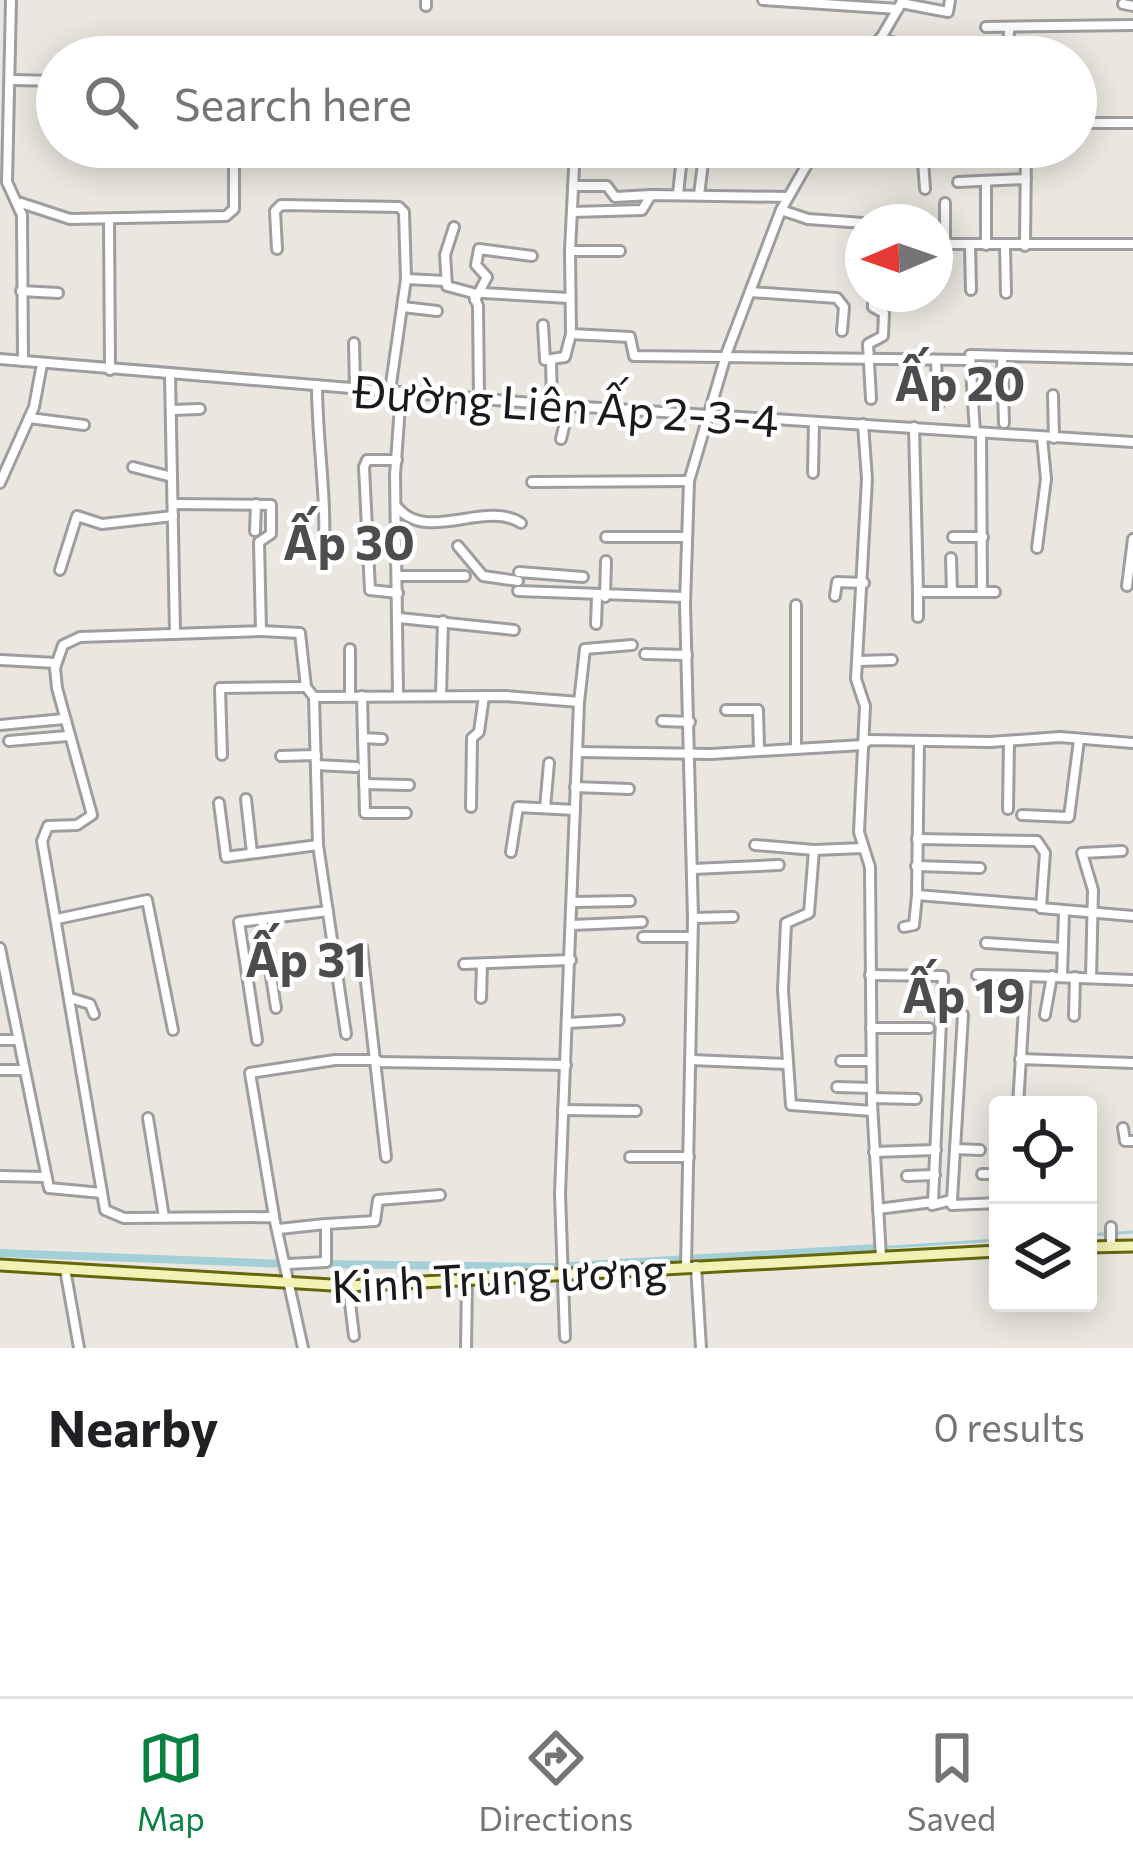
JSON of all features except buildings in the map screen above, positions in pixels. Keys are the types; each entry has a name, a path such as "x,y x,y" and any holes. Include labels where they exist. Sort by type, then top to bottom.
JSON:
{"street":[{"path":"11,0 14,80 5,191 21,203 70,219 233,214 234,168"},
{"path":"764,0 900,4 948,11 950,0"},
{"path":"881,36 900,4"},
{"path":"986,27 1133,25"},
{"path":"1009,29 1009,36"},
{"path":"14,80 36,81"},
{"path":"0,110 11,110"},
{"path":"1097,122 1133,123"},
{"path":"543,325 542,357 566,356 571,334 574,168"},
{"path":"678,194 680,168"},
{"path":"699,195 702,168"},
{"path":"701,1348 689,1263 693,869 686,597 689,481 749,292 781,210 805,168"},
{"path":"924,168 925,189"},
{"path":"1025,246 1026,168"},
{"path":"958,182 1026,178"},
{"path":"986,180 986,245"},
{"path":"573,186 609,187 615,197 788,197"},
{"path":"572,212 642,210 650,195"},
{"path":"21,203 23,361"},
{"path":"277,249 275,211 280,205 398,208 407,232 395,392 398,694"},
{"path":"781,210 808,219 845,222"},
{"path":"110,219 110,370"},
{"path":"454,227 446,255 447,286 479,296 569,298"},
{"path":"953,244 1133,244"},
{"path":"970,245 971,290"},
{"path":"1005,245 1006,293"},
{"path":"479,398 479,296 487,275 476,266 479,249 532,256"},
{"path":"570,251 620,251"},
{"path":"406,279 446,280"},
{"path":"21,291 58,293"},
{"path":"749,292 837,298 844,307 842,331"},
{"path":"403,307 437,311"},
{"path":"871,399 868,344 883,336 882,312"},
{"path":"571,334 630,337 634,356 970,360"},
{"path":"354,343 355,388"},
{"path":"982,592 978,432 970,356 1133,358"},
{"path":"1002,357 1004,423"},
{"name":"Đường Liên Ấp 2-3-4","path":"0,358 170,376 569,406 1133,442"},
{"path":"551,360 552,404"},
{"path":"936,361 938,406"},
{"path":"0,483 29,418 42,364"},
{"path":"170,376 175,634"},
{"path":"317,386 318,472 325,501 322,559"},
{"path":"1053,395 1054,438"},
{"path":"561,439 569,406"},
{"path":"171,410 200,409"},
{"path":"29,418 84,425"},
{"path":"813,473 814,422"},
{"path":"863,424 864,583 856,679 865,695 863,848 870,867 872,1111 882,1251"},
{"path":"914,427 918,617"},
{"path":"1037,548 1046,479 1042,437"},
{"path":"397,460 367,460 364,467 370,594 398,593"},
{"path":"133,467 172,477"},
{"path":"532,482 689,481"},
{"path":"173,504 271,505 272,535 259,542 261,632"},
{"path":"255,531 256,504"},
{"path":"396,504 406,518 420,521 505,516 521,523"},
{"path":"60,570 78,515 100,524 173,516"},
{"path":"606,537 687,537"},
{"path":"953,537 983,537"},
{"path":"1127,586 1133,539"},
{"path":"458,546 483,576 601,597 686,597"},
{"path":"951,558 952,592"},
{"path":"596,624 606,561"},
{"path":"397,575 465,576"},
{"path":"518,581 583,577"},
{"path":"835,596 837,582 864,583"},
{"path":"918,592 994,592"},
{"path":"796,604 796,748"},
{"path":"399,618 514,630"},
{"path":"441,695 443,621"},
{"path":"274,1217 109,1215 44,831 87,821 92,815 64,719 56,663 63,645 80,638 300,633 306,687 314,697 318,845 346,1034"},
{"path":"565,1337 563,1110 584,649 632,646"},
{"path":"350,650 350,696"},
{"path":"645,654 687,656"},
{"path":"1,660 56,663"},
{"path":"858,662 892,661"},
{"path":"222,755 220,688 306,687"},
{"path":"314,697 398,694 579,702"},
{"path":"362,696 365,814 406,813"},
{"path":"471,807 472,738 479,732 484,696"},
{"path":"726,710 758,710 759,750"},
{"path":"0,725 64,719"},
{"path":"662,721 690,722"},
{"path":"9,741 68,736"},
{"path":"363,738 382,739"},
{"path":"578,752 692,754 863,745 869,740 1133,742"},
{"path":"1022,815 1069,817 1079,740"},
{"path":"904,927 914,925 917,895 919,741"},
{"path":"1008,809 1009,741"},
{"path":"281,756 356,767"},
{"path":"545,808 549,763"},
{"path":"364,784 409,785"},
{"path":"575,787 629,789"},
{"path":"246,799 251,853"},
{"path":"219,803 226,857 318,845"},
{"path":"511,852 515,810 574,810"},
{"path":"917,839 1042,843 1040,905"},
{"path":"755,845 863,848"},
{"path":"814,850 809,914 786,923 791,1105 872,1111"},
{"path":"1091,978 1093,890 1082,853 1122,851"},
{"path":"693,869 779,865"},
{"path":"916,866 980,868"},
{"path":"917,895 1133,916"},
{"path":"57,919 148,900 173,1030"},
{"path":"573,902 630,901"},
{"path":"257,1040 239,922 328,910"},
{"path":"1045,1015 1063,949 1064,912"},
{"path":"693,918 733,917"},
{"path":"262,919 276,1008"},
{"path":"572,925 642,922"},
{"path":"643,937 692,937"},
{"path":"986,943 1063,949"},
{"path":"362,947 386,1157"},
{"path":"0,948 46,1177 56,1193 102,1192"},
{"path":"464,964 572,960"},
{"path":"481,998 482,963"},
{"path":"870,975 943,976 930,1204"},
{"path":"977,975 1133,980"},
{"path":"1018,1096 1027,976"},
{"path":"1074,1016 1075,977"},
{"path":"70,998 90,1004 94,1014"},
{"path":"0,1012 12,1011"},
{"path":"952,1205 963,1016"},
{"path":"568,1023 619,1021"},
{"path":"871,1028 928,1028"},
{"path":"0,1040 17,1040"},
{"path":"1020,1059 1133,1063"},
{"path":"303,1348 274,1217 250,1073 335,1060 566,1065"},
{"path":"691,1060 787,1064"},
{"path":"841,1061 872,1061"},
{"path":"0,1070 23,1070"},
{"path":"837,1087 916,1099"},
{"path":"563,1110 636,1111"},
{"path":"148,1118 164,1216"},
{"path":"1123,1128 1125,1141 1133,1141"},
{"path":"874,1152 936,1150"},
{"path":"955,1150 980,1150"},
{"path":"630,1157 689,1157"},
{"path":"982,1174 989,1174"},
{"path":"907,1176 935,1175"},
{"path":"0,1176 46,1177"},
{"path":"279,1229 375,1221 378,1200 440,1195"},
{"path":"878,1209 989,1203"},
{"path":"288,1264 326,1262 326,1224"},
{"path":"1111,1228 1111,1246"},
{"path":"1097,1247 1133,1246"},
{"name":"Kinh Trung ương","path":"0,1264 348,1286 467,1280 562,1266 882,1251 989,1252"},
{"path":"65,1269 79,1348"},
{"path":"466,1348 467,1280"},
{"path":"348,1286 355,1336"}],"waterway":[{"path":"1097,1234 1133,1232"},
{"path":"876,1248 989,1241"},
{"path":"319,1264 552,1267 876,1248"},
{"path":"0,1253 286,1264"}],"district":[{"name":"Ấp 20","path":"960,381"},
{"name":"Ấp 30","path":"349,540"},
{"name":"Ấp 31","path":"306,957"},
{"name":"Ấp 19","path":"964,993"}]}
